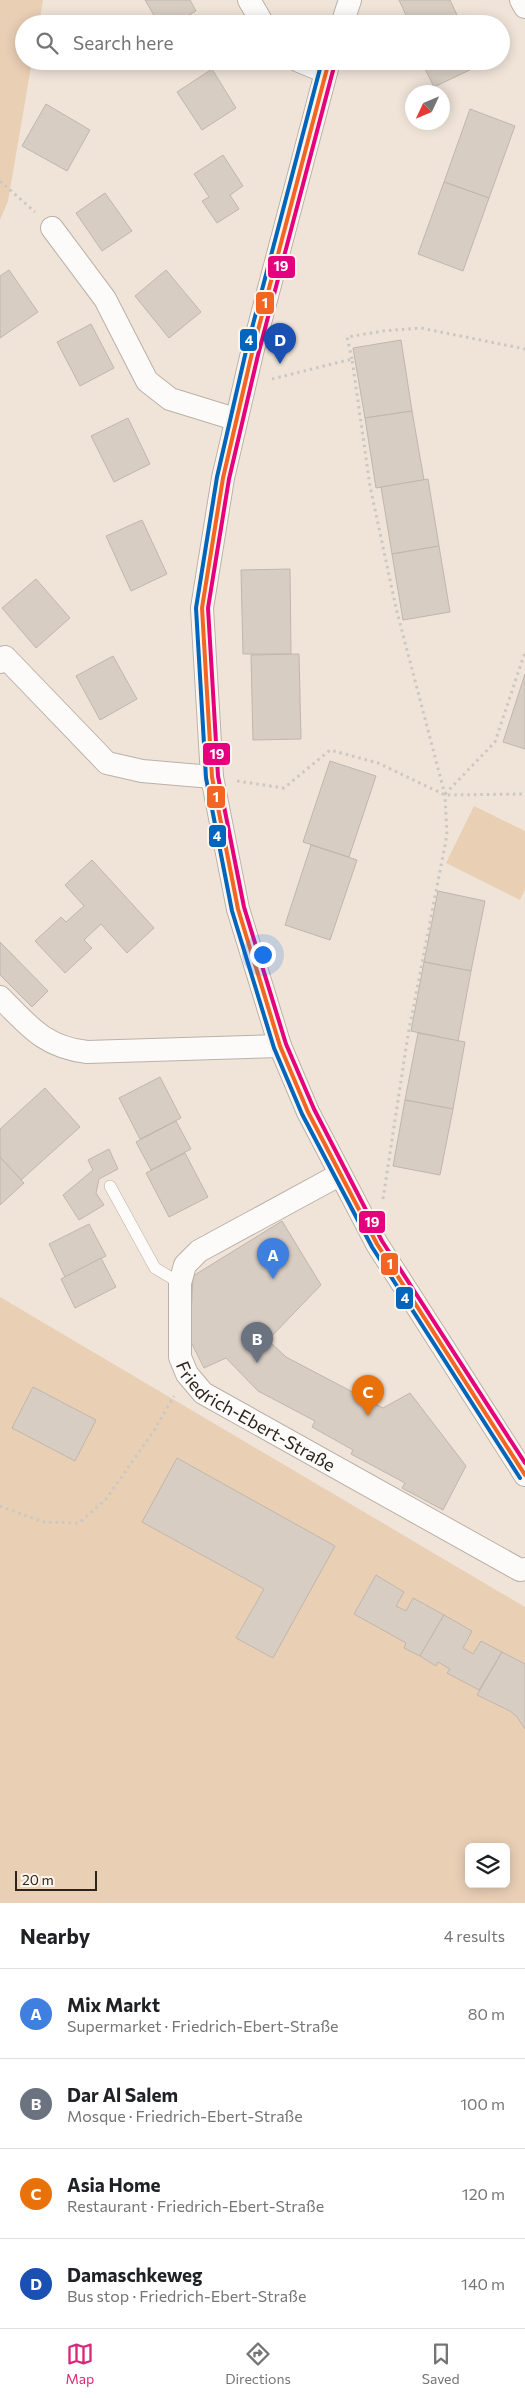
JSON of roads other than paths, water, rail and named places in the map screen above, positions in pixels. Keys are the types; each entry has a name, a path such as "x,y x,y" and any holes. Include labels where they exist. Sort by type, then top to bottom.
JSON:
{"street":[{"path":"249,0 258,15"},
{"path":"345,15 350,0"},
{"path":"521,0 525,8"},
{"path":"327,70 235,419 223,478 202,608 212,777 238,909 280,1046 339,1175 377,1244 525,1475"},
{"path":"52,228 105,299 147,381 170,398 235,419"},
{"path":"2,657 107,763 142,771 212,777"},
{"path":"0,997 37,1033 54,1045 69,1050 87,1052 280,1046"},
{"name":"Friedrich-Ebert-Straße","path":"339,1175 199,1250 185,1265 180,1283 180,1357 187,1374 203,1392 520,1570 525,1569"}],"lane":[{"path":"110,1186 155,1268 180,1283"}],"place":[{"name":"Damaschkeweg","path":"280,364"},
{"name":"Mix Markt","path":"273,1279"},
{"name":"Dar Al Salem","path":"257,1363"},
{"name":"Asia Home","path":"368,1416"}]}
